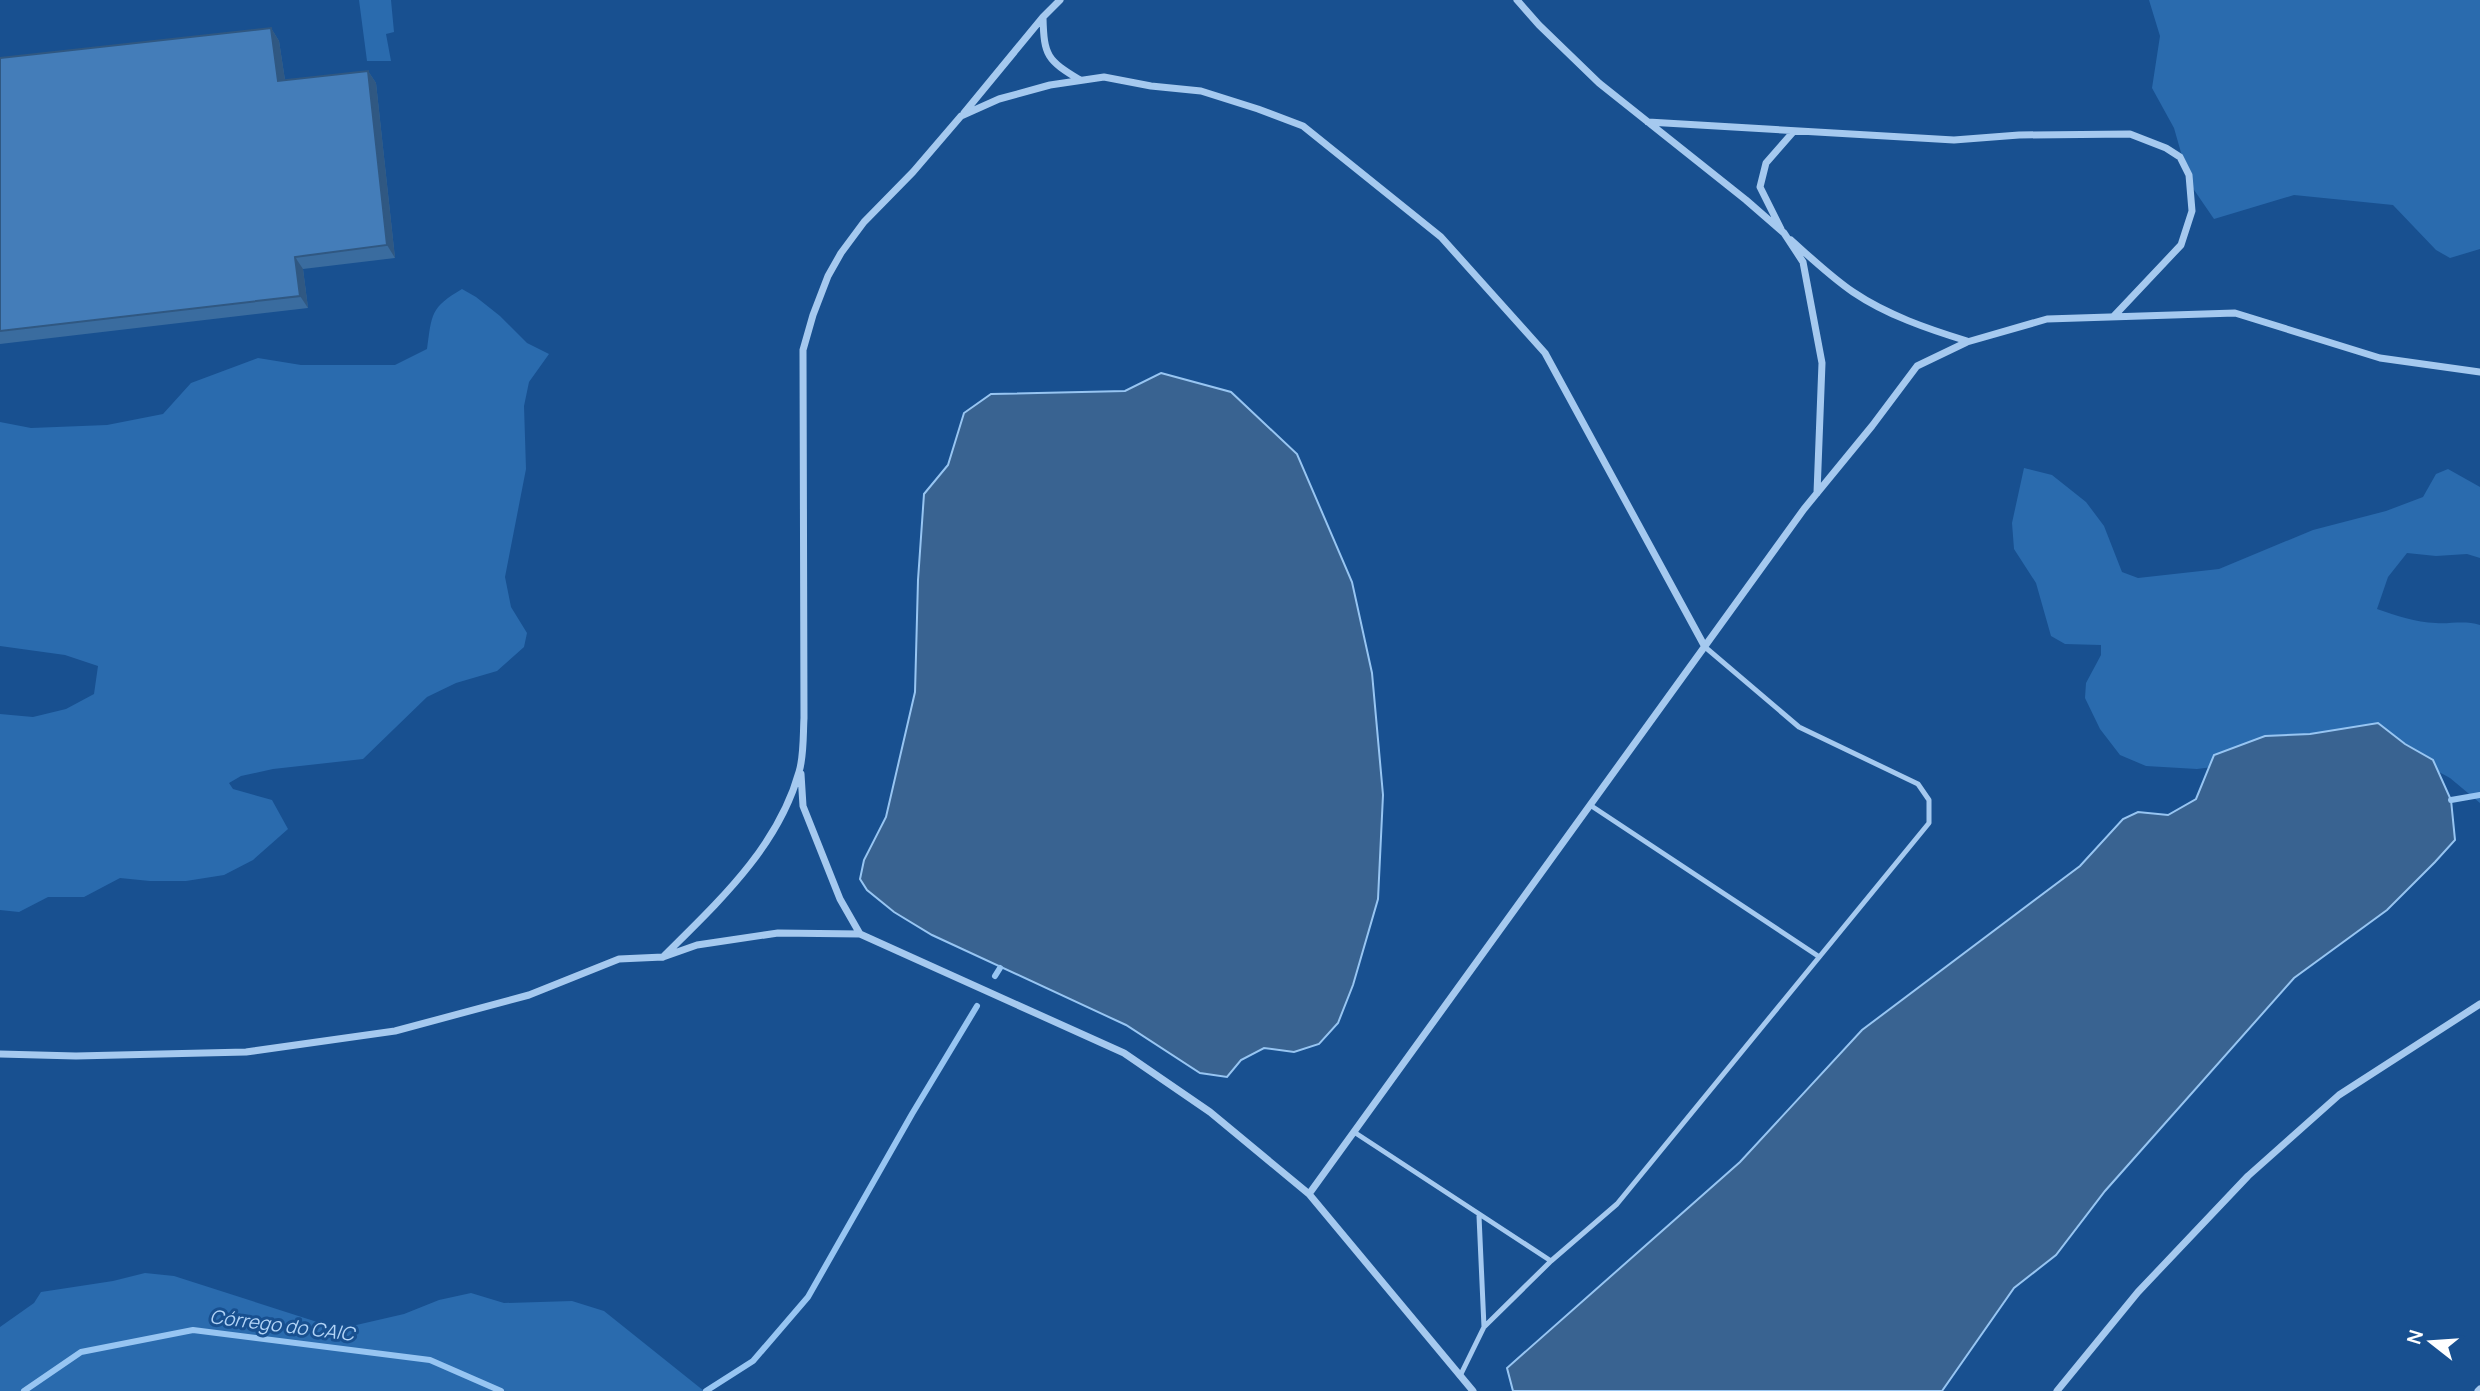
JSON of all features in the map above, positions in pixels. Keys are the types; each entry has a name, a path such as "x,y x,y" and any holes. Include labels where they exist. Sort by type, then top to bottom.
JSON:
{"street":[{"path":"860,934 840,899 803,806 800,770 804,718 803,350 813,314 828,276 841,253 864,222 913,172 1060,0"},
{"path":"1517,0 1599,83 1746,200 1825,271 1855,293 1921,326 1968,342"},
{"path":"1043,17 1044,48 1059,68 1080,81"},
{"path":"961,116 999,99 1050,85 1104,77 1151,86 1201,91 1303,126 1441,237 1545,353 1705,647"},
{"path":"1648,122 1954,140 2019,135 2130,134 2166,148 2180,158 2189,176 2192,211 2181,245 2113,316"},
{"path":"1794,131 1766,163 1760,187 1803,262 1822,363 1817,493"},
{"path":"1309,1194 1817,493 1917,366 1968,342 2047,319 2235,313 2380,358 2480,372"},
{"path":"663,957 739,880 785,813 800,770"},
{"path":"0,1054 76,1056 246,1052 395,1031 528,995 619,959 663,957 697,945 778,933 860,934 1124,1053 1210,1112 1309,1194 1473,1391"},
{"path":"2057,1391 2138,1292 2248,1176 2339,1095 2480,1004"}],"lane":[{"path":"1461,1376 1484,1327 1551,1261 1617,1204 1929,823 1929,800 1918,784 1799,727 1705,647"},
{"path":"1590,806 1818,956"},
{"path":"1354,1132 1551,1261"},
{"path":"1479,1216 1484,1327"}],"shaded area":[{"path":"359,0 391,0 394,32 386,34 391,61 367,61"},
{"path":"2149,0 2480,0 2480,249 2450,258 2436,250 2393,205 2294,195 2214,219 2190,184 2174,128 2152,88 2160,36"},
{"path":"462,289 500,316 527,343 549,354 529,382 524,406 526,469 505,577 511,607 527,633 524,647 497,671 456,683 427,697 363,759 273,769 241,776 229,783 233,789 272,800 288,829 253,860 224,875 186,881 120,878 84,897 48,897 19,912 0,910 0,714 33,717 66,709 94,694 98,666 65,655 0,646 0,422 31,428 107,425 163,414 191,383 258,358 301,365 395,365 427,349 434,313 444,301"},
{"path":"1161,373 1231,392 1297,454 1352,582 1372,673 1383,795 1378,899 1353,985 1338,1023 1319,1044 1294,1052 1264,1048 1241,1060 1227,1077 1200,1073 1126,1025 932,935 894,912 867,890 860,879 864,860 886,817 915,692 924,494 948,465 964,413 991,394 1125,391"},
{"path":"2024,468 2052,475 2086,502 2104,526 2122,572 2138,578 2219,569 2313,530 2386,511 2423,497 2436,474 2448,469 2480,487 2480,558 2467,554 2436,556 2407,553 2388,577 2377,609 2421,621 2480,625 2480,803 2450,778 2399,750 2275,759 2197,769 2146,766 2120,755 2100,729 2085,698 2086,683 2101,655 2101,645 2065,644 2051,636 2036,583 2014,549 2012,523"},
{"path":"2378,723 2405,744 2433,760 2451,800 2455,840 2387,910 2294,978 2105,1191 2056,1255 2014,1288 1942,1391 1513,1391 1507,1368 1740,1162 1862,1030 2080,866 2123,819 2138,812 2168,815 2196,799 2214,755 2265,736 2310,734"},
{"path":"145,1273 174,1276 339,1329 404,1314 439,1300 471,1293 504,1303 572,1301 604,1311 704,1391 0,1391 0,1327 34,1303 41,1292 113,1281"}],"building":[{"path":"271,28 278,81 368,71 387,245 295,257 300,296 0,331 0,58"}],"waterway":[{"path":"2451,800 2480,795"},
{"path":"995,976 1000,968"},
{"path":"706,1391 753,1361 808,1297 977,1006"},
{"name":"Córrego do CAIC","path":"24,1391 81,1352 193,1330 430,1360 501,1391"}]}
